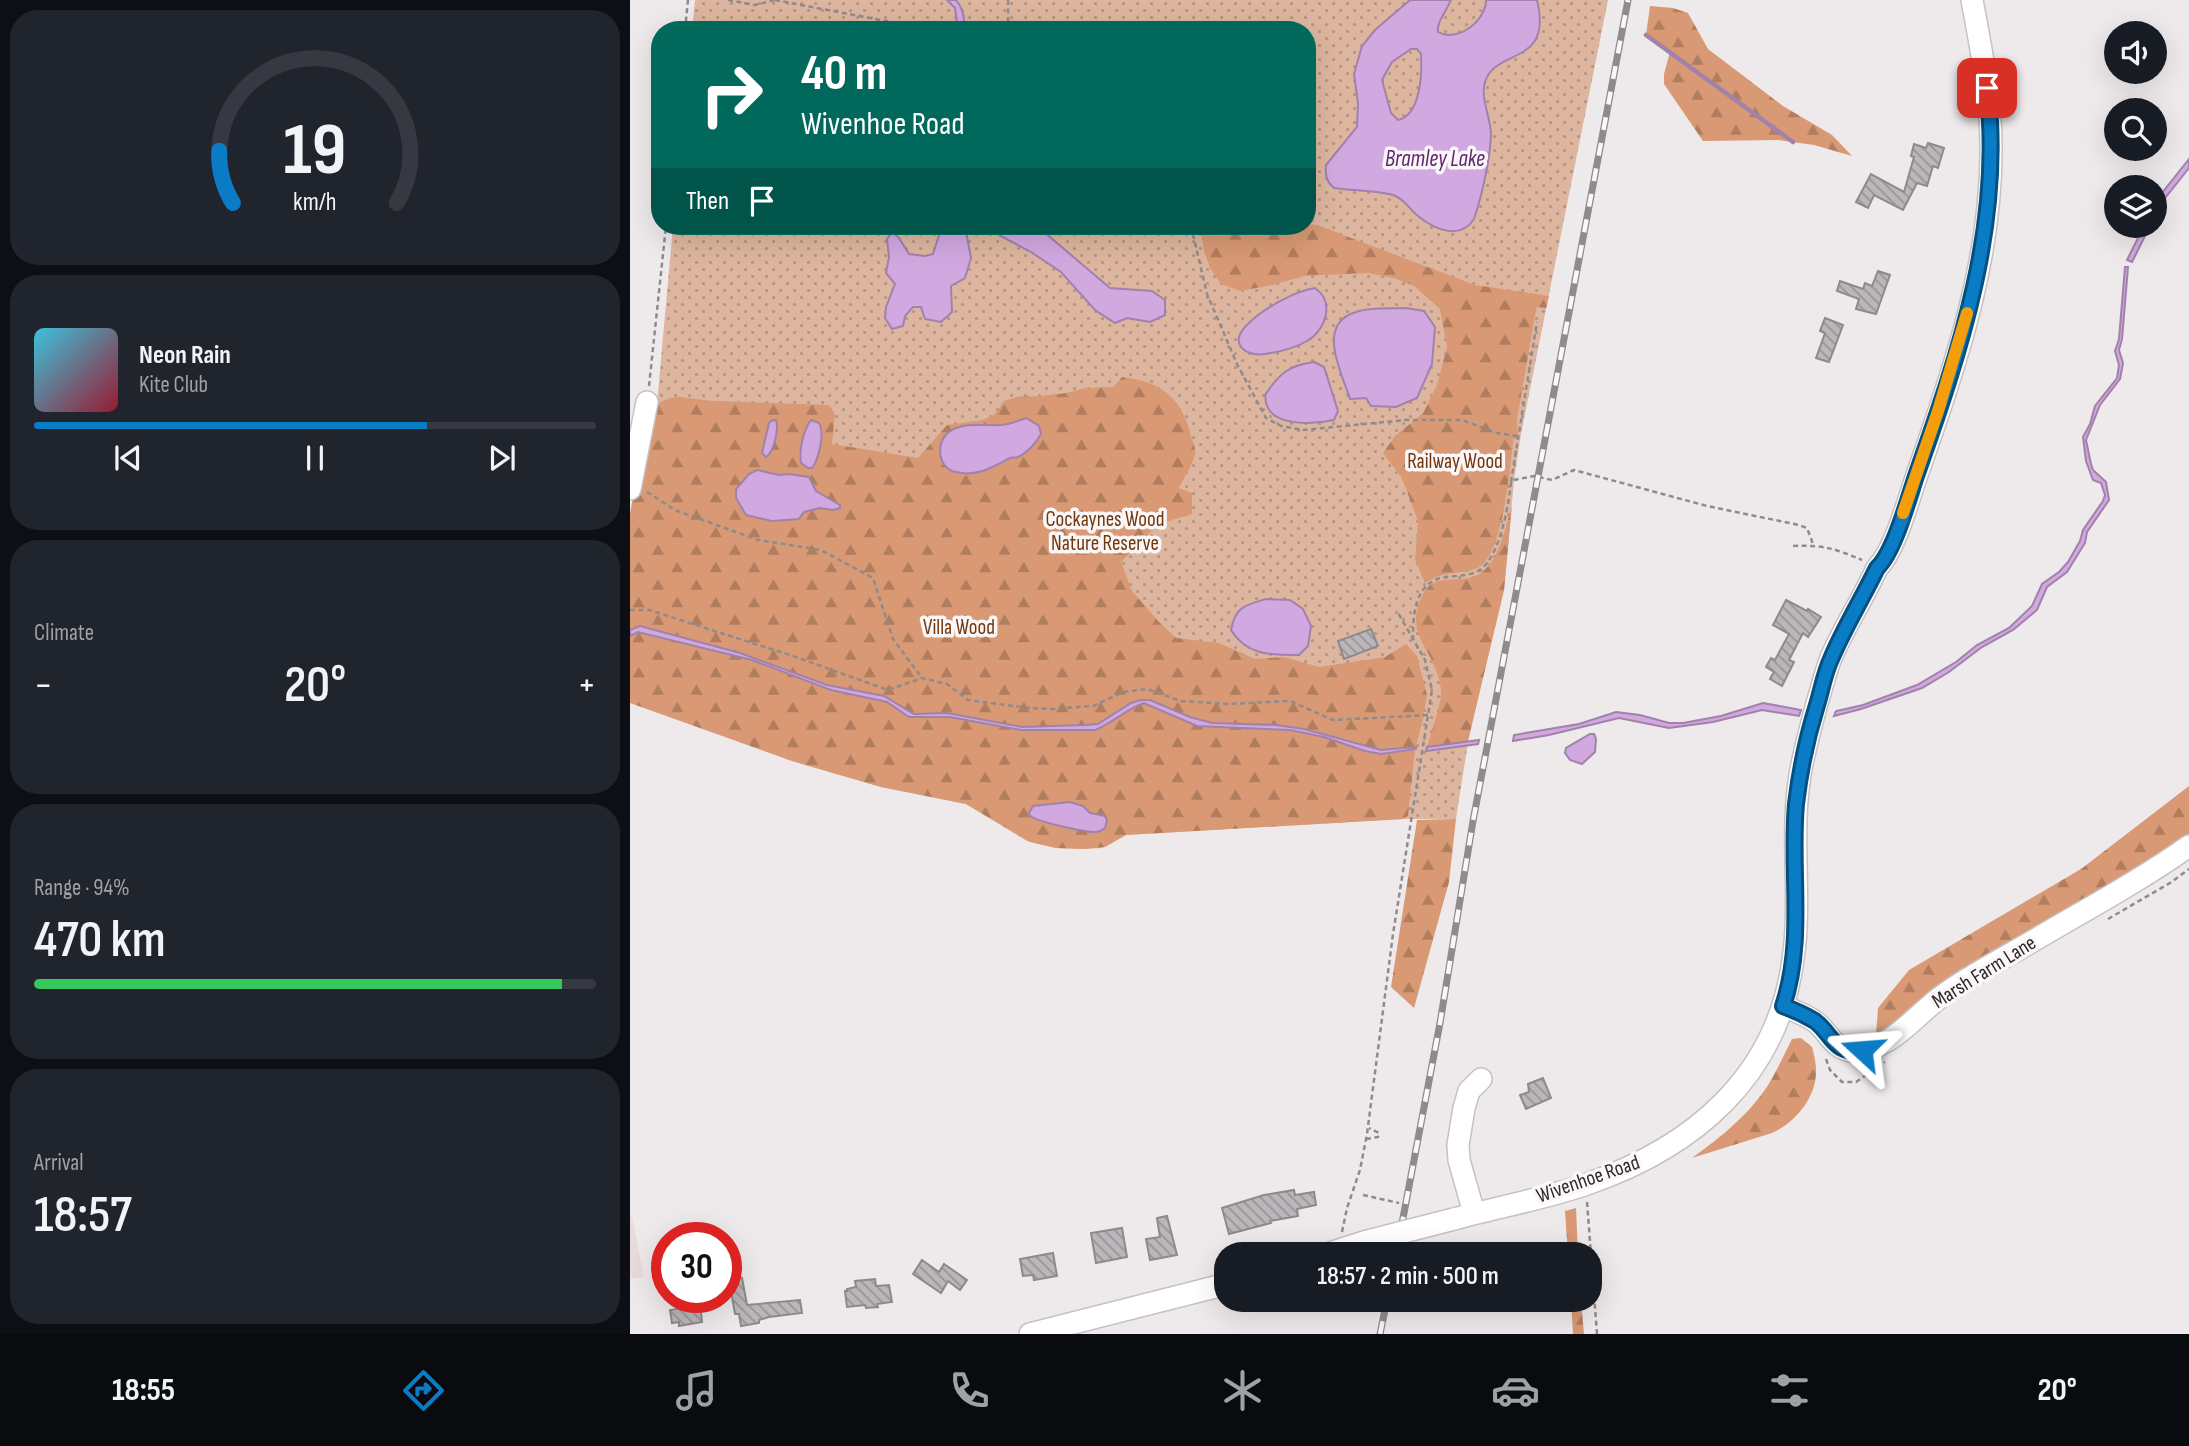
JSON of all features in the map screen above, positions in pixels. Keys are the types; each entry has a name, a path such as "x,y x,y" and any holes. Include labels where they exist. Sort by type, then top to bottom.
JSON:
{"street":[{"name":"Wivenhoe Road","path":"1361,1242 1586,1185 1646,1160 1688,1134 1720,1107 1758,1061 1773,1034 1790,979 1796,938 1796,803 1823,678 1877,568 1884,562 1901,519 1938,411 1978,273 1988,206 1991,147 1989,106 1972,0"},
{"path":"631,485 647,402"},
{"name":"Marsh Farm Lane","path":"1783,1006 1817,1023 1832,1041 1843,1049 1854,1051 1880,1047 1922,1011 1970,977 2158,867 2189,846"},
{"path":"1464,1216 1458,1145 1469,1091 1480,1079"},
{"path":"1030,1334 1214,1287"}],"path":[{"path":"686,21 688,0"},
{"path":"728,0 755,5 775,0 886,21"},
{"path":"1008,0 1008,21"},
{"path":"647,402 665,235"},
{"path":"1193,235 1207,294 1237,364 1266,418 1281,426 1304,430 1405,420 1462,420 1497,433 1518,436"},
{"path":"1410,633 1422,588 1439,578 1476,572 1485,566 1492,554 1509,505 1537,322"},
{"path":"1511,482 1534,476 1552,480 1574,470 1707,506 1799,525 1807,528 1813,544"},
{"path":"631,485 675,510 758,540 821,550 873,578 893,639 922,678"},
{"path":"1793,546 1813,544 1865,561"},
{"path":"630,610 649,610 888,690 922,678 947,684 968,700 1050,709 1093,706 1123,692 1147,690 1181,701 1229,705 1290,701 1333,720 1429,715"},
{"path":"1336,1242 1360,1170 1366,1139 1393,934 1432,690 1425,660 1397,611"},
{"path":"1366,1139 1378,1137 1379,1133 1368,1127"},
{"path":"1586,1185 1597,1334"},
{"path":"1363,1195 1399,1203"}],"shaded area":[{"path":"630,1217 644,1277 630,1279"}],"green space":[{"name":"Cockaynes Wood Nature Reserve","path":"695,0 1608,0 1521,434 1504,590 1469,736 1456,819 1403,819 1126,835 1102,848 1056,848 1027,841 966,804 881,787 792,761 630,701 630,514 645,433 657,404 672,235 1316,235 1316,21 693,21"},
{"path":"1650,6 1673,8 1688,13 1708,49 1783,106 1832,135 1852,156 1814,145 1778,140 1703,141 1664,84 1670,52 1646,35"},
{"name":"Railway Wood","path":"1317,225 1475,285 1549,296 1546,308 1537,307 1517,420 1518,436 1514,436 1500,525 1489,556 1481,566 1439,576 1425,583 1415,560 1418,521 1402,478 1383,453 1395,436 1423,413 1437,385 1447,347 1440,309 1414,286 1394,278 1367,273 1304,276 1240,291 1221,284 1210,268 1202,237 1316,235"},
{"name":"Villa Wood","path":"1122,377 1147,382 1174,400 1186,419 1195,451 1193,461 1179,488 1192,493 1192,514 1159,524 1121,562 1132,591 1176,638 1219,643 1255,659 1284,657 1319,667 1385,657 1406,644 1417,656 1427,695 1415,750 1408,816 1403,819 1126,835 1105,847 1056,848 1030,842 966,804 881,787 792,761 630,703 630,514 645,433 657,404 669,398 680,397 713,401 829,405 835,414 832,444 918,458 947,425 983,420 995,414 1004,401 1086,388 1113,387"},
{"path":"1512,506 1504,590 1468,741 1427,747 1441,690 1438,676 1418,632 1417,609 1423,594 1435,582 1474,577 1488,567 1501,542"},
{"path":"2189,786 2189,835 1876,1035 1878,1008 1909,970 2081,869"},
{"path":"1456,819 1449,882 1414,1008 1391,987 1417,820"},
{"path":"1801,1038 1812,1047 1816,1070 1813,1090 1796,1116 1772,1133 1692,1158 1745,1114 1770,1082 1792,1039"},
{"path":"1576,1208 1577,1242 1567,1242 1565,1211"},
{"path":"1572,1312 1582,1312 1584,1334 1573,1334"}],"water":[{"path":"947,0 956,0 964,21 957,21 955,8"},
{"name":"Bramley Lake","path":"1410,0 1451,0 1440,21 1438,32 1454,35 1476,22 1485,8 1486,0 1537,0 1540,21 1537,36 1521,53 1491,71 1485,82 1484,95 1491,135 1489,155 1474,219 1462,230 1447,231 1432,225 1393,195 1334,188 1328,180 1326,165 1357,127 1358,103 1354,74 1362,46 1375,30","holes":["1411,49 1417,49 1421,54 1421,72 1416,102 1406,117 1398,120 1391,113 1382,80 1392,62"]},
{"path":"2189,159 2189,168 2167,196 2167,187"},
{"path":"890,235 896,235 909,254 933,254 939,235 967,235 971,258 965,278 951,286 952,312 941,322 925,319 921,307 913,307 905,316 903,326 892,329 885,318 886,307 895,284 886,273 889,257 887,239"},
{"path":"999,235 1048,235 1110,288 1152,291 1165,300 1165,315 1150,322 1127,318 1115,323 1095,310 1061,272"},
{"path":"2138,238 2144,238 2132,262 2127,260"},
{"path":"2125,267 2128,267 2119,350 2123,363 2120,379 2100,405 2086,440 2093,470 2106,482 2109,500 2087,532 2085,543 2067,572 2047,587 2037,610 2013,630 1982,647 1949,672 1922,688 1834,716 1836,711 1863,705 1917,685 1956,662 1977,645 2009,628 2032,606 2042,584 2068,562 2083,530 2105,495 2101,483 2093,480 2086,461 2083,437 2095,406 2117,378 2119,365 2115,351 2119,339"},
{"path":"1315,288 1325,301 1326,316 1314,336 1297,346 1270,353 1252,354 1242,348 1239,339 1241,333 1251,321 1287,297"},
{"path":"1406,308 1424,311 1435,327 1432,364 1417,398 1396,407 1371,406 1366,398 1350,399 1335,350 1337,327 1344,318 1362,310"},
{"path":"1314,362 1324,367 1338,411 1334,420 1287,421 1271,413 1266,405 1265,395 1275,381 1291,368"},
{"path":"1026,418 1039,426 1041,434 1025,453 1018,457 983,471 970,473 949,469 941,459 943,440 952,430 969,425 1007,424"},
{"path":"776,420 775,440 766,457 762,453 769,423"},
{"path":"811,420 819,423 821,439 815,464 808,468 801,463 801,452 804,435"},
{"path":"757,470 809,477 816,491 840,505 840,508 820,508 804,512 799,519 772,521 746,515 736,498 736,489 749,474"},
{"path":"1266,599 1290,600 1303,609 1311,626 1308,646 1299,655 1270,654 1252,649 1237,639 1231,630 1235,616 1242,608"},
{"path":"640,626 740,653 827,685 884,696 914,714 947,713 1022,727 1086,725 1098,724 1131,703 1150,700 1212,723 1276,725 1304,729 1381,750 1416,749 1381,754 1290,730 1197,726 1144,703 1095,730 1021,730 950,717 909,717 887,702 831,690 752,660 638,632 630,636 630,630"},
{"path":"1763,703 1801,710 1799,716 1762,710 1713,722 1669,728 1619,718 1513,741 1514,735 1579,724 1616,712 1669,723 1683,723 1721,716"},
{"path":"1594,734 1596,739 1595,752 1582,764 1570,760 1565,753 1566,748"},
{"path":"1479,740 1478,744 1426,751 1427,747"},
{"path":"1070,802 1083,806 1090,813 1105,816 1105,828 1099,832 1072,829 1051,824 1030,816 1029,813 1033,806"}],"building":[{"path":"1928,143 1944,148 1938,168 1933,166 1927,186 1917,183 1903,210 1874,195 1868,208 1856,202 1871,174 1904,192 1914,157 1911,156 1914,144 1926,148"},
{"path":"1878,271 1890,275 1876,314 1856,309 1859,299 1837,291 1840,281 1863,289 1865,283 1872,286"},
{"path":"1825,318 1843,325 1829,362 1816,358 1825,333 1820,331"},
{"path":"1786,600 1821,617 1808,637 1803,633 1789,660 1794,662 1782,686 1770,679 1774,672 1766,667 1771,658 1775,660 1789,634 1773,625"},
{"path":"1371,629 1378,646 1344,659 1338,641"},
{"path":"1543,1078 1551,1098 1526,1109 1520,1095 1529,1092 1528,1084"},
{"path":"1294,1190 1295,1195 1314,1192 1316,1205 1297,1209 1298,1216 1270,1221 1271,1223 1229,1234 1222,1208 1264,1195"},
{"path":"1167,1216 1177,1255 1150,1260 1146,1239 1160,1237 1157,1218"},
{"path":"1122,1228 1127,1257 1096,1263 1091,1233"},
{"path":"1053,1253 1057,1276 1034,1280 1033,1275 1023,1276 1020,1259"},
{"path":"922,1260 939,1272 944,1264 967,1280 960,1290 948,1281 941,1293 913,1274"},
{"path":"742,1278 747,1305 800,1300 802,1313 769,1317 759,1320 759,1323 741,1326 739,1314 735,1314 742,1313"},
{"path":"875,1279 876,1286 889,1285 892,1302 877,1304 878,1307 847,1307 845,1291 856,1287 855,1281"},
{"path":"670,1313 701,1313 702,1322 679,1326 679,1322 672,1323"}],"waterway":[{"path":"1646,35 1793,142"}],"railway":[{"path":"1398,1242 1440,1023 1473,821 1628,0"},
{"path":"1380,1334 1385,1312"}],"slow traffic":[{"path":"1903,513 1927,447 1967,313"}],"route":[{"path":"1862,1050 1843,1049 1832,1041 1817,1023 1783,1006 1796,938 1795,836 1798,786 1823,678 1893,540 1927,447 1971,301 1983,247 1990,183 1991,132 1987,88"}]}
